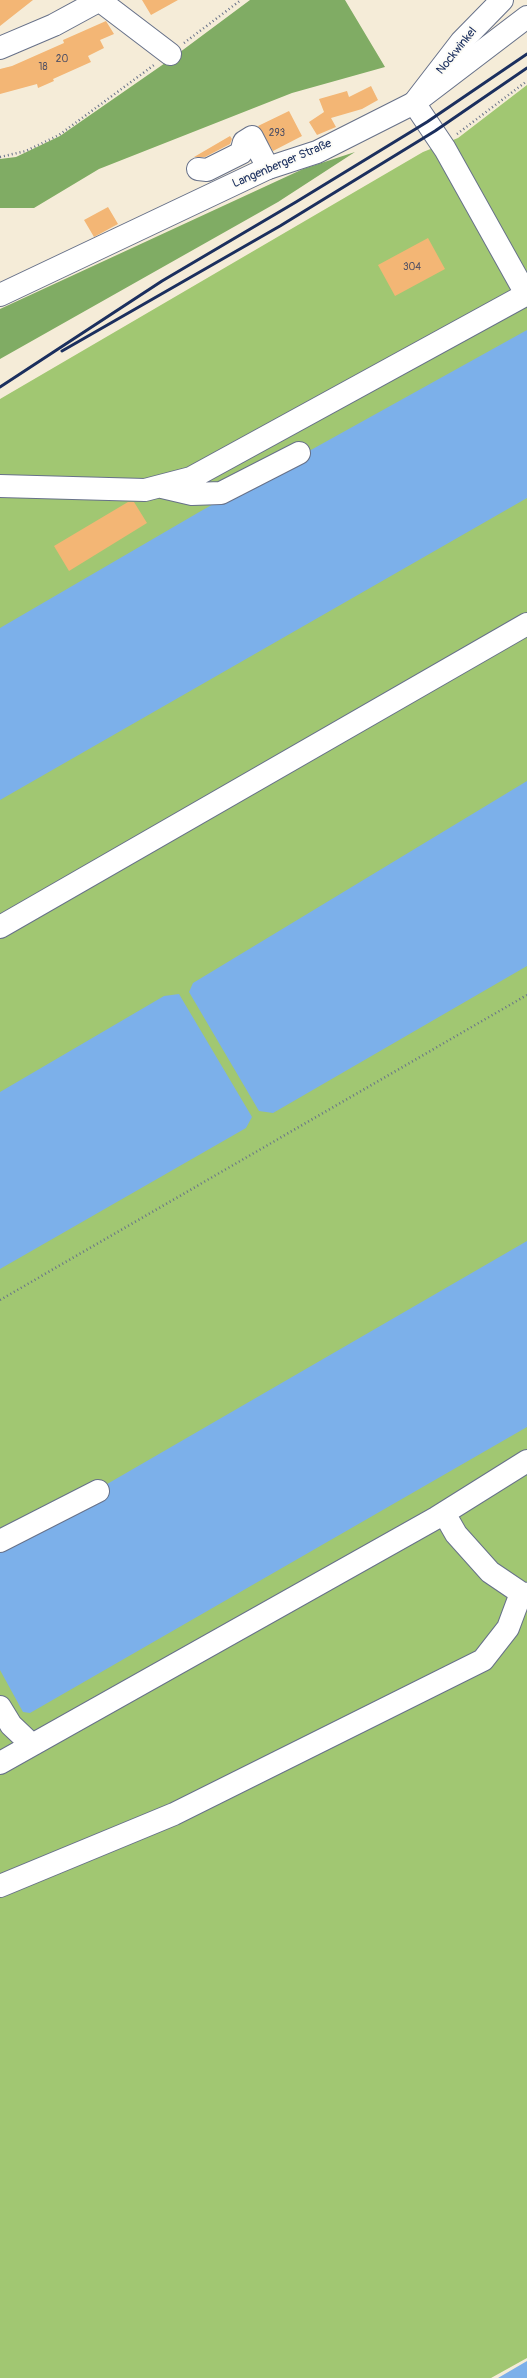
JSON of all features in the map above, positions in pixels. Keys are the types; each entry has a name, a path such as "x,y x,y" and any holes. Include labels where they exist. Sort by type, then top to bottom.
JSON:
{"main road":[{"path":"0,48 54,25 100,0 170,54"},
{"name":"Nockwinkel","path":"414,103 461,42 502,0"},
{"name":"Langenberger Straße","path":"0,295 268,168 317,152 414,103 527,17"},
{"path":"0,486 145,490 191,478 526,294 442,143 414,103"},
{"path":"198,169 207,170 240,153 244,142 252,137 268,168"},
{"path":"159,486 192,494 221,493 299,453"},
{"path":"0,927 527,624"},
{"path":"0,1762 444,1513 527,1461"},
{"path":"0,1541 98,1491"},
{"path":"0,1886 174,1814 483,1660 508,1628 524,1594 490,1572 456,1534 444,1513"},
{"path":"0,1707 11,1726 31,1744"}],"path":[{"path":"0,156 26,151 59,135 241,0"},
{"path":"442,143 456,135 527,81"},
{"path":"0,1300 527,996"}],"green space":[{"path":"250,0 345,0 385,67 292,93 99,169 34,208 0,208 0,159 16,157 60,136 168,61"},
{"path":"527,85 527,2358 491,2378 0,2378 0,399 423,152 458,138"},
{"path":"355,152 278,202 0,359 0,309 303,169"}],"water":[{"path":"527,330 527,498 0,800 0,628 201,511"},
{"path":"527,781 527,966 273,1113 259,1111 189,992 193,983"},
{"path":"179,994 252,1117 246,1128 0,1269 0,1092 164,996"},
{"path":"527,1241 527,1427 30,1713 23,1712 0,1670 0,1546"},
{"path":"527,2361 527,2378 498,2378"}],"building":[{"path":"0,0 33,0 0,26"},
{"path":"142,0 178,0 151,15"},
{"path":"106,21 114,34 100,40 104,48 88,56 91,62 53,79 54,81 38,88 37,84 0,94 0,69 12,66 64,43 63,40"},
{"path":"371,86 378,100 362,109 331,118 336,127 317,135 309,122 324,112 319,99 347,91 349,97"},
{"path":"289,111 302,136 273,151 258,126"},
{"path":"230,136 232,139 230,144 205,157 194,157"},
{"path":"108,207 118,224 94,237 84,220"},
{"path":"428,238 445,269 395,296 378,265"},
{"path":"128,502 134,502 147,523 69,571 54,546"}],"railway":[{"path":"0,387 162,281 296,202 427,122 527,54"},
{"path":"62,351 280,226 435,131 527,68"}]}
